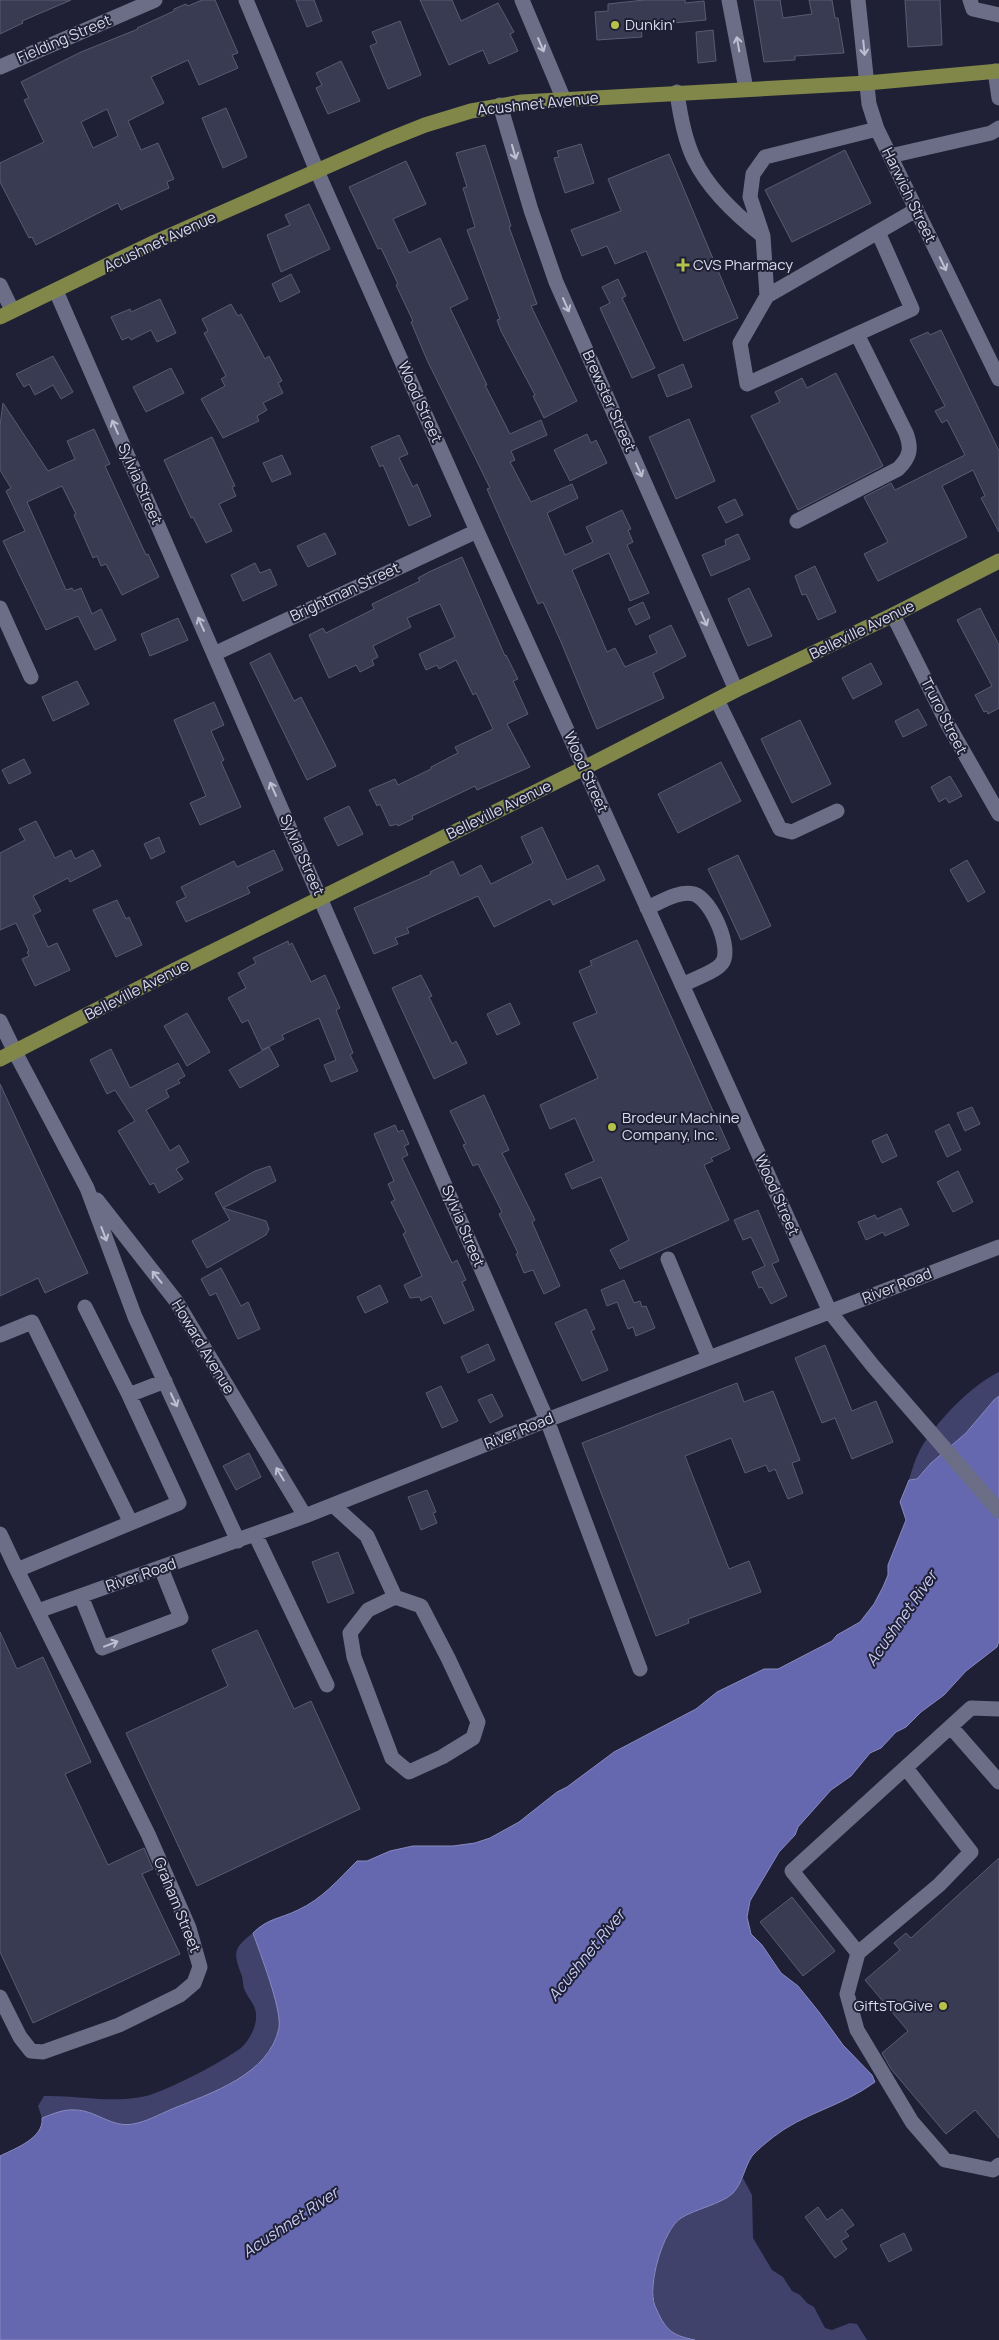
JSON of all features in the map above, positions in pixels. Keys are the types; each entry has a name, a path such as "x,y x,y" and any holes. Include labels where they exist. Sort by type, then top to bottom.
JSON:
{"main road":[{"name":"Acushnet Avenue","path":"6,314 155,242 425,125 500,105 676,92 867,83 997,71"},
{"name":"Belleville Avenue","path":"0,1059 584,768 736,690 893,615 999,561"}],"street":[{"name":"Fielding Street","path":"0,67 155,0"},
{"name":"Wood Street","path":"246,0 317,171 477,531 830,1312 996,1507"},
{"path":"522,0 564,100"},
{"path":"729,0 746,89"},
{"name":"Harwich Street","path":"858,0 869,104 877,129 916,210 993,351 999,379"},
{"path":"970,0 973,9 999,15"},
{"path":"997,71 999,98"},
{"path":"676,92 683,125 694,159 734,213 763,236"},
{"name":"Brewster Street","path":"500,105 531,210 556,282 736,690"},
{"path":"890,156 991,133 999,128"},
{"path":"767,296 763,236 750,197 753,174 765,157 877,129"},
{"path":"878,232 912,309 747,384 740,343 767,296 916,210"},
{"path":"0,285 6,314"},
{"name":"Sylvia Street","path":"56,291 547,1420 640,1669"},
{"path":"797,521 898,469 909,458 911,445 906,433 857,334"},
{"name":"Brightman Street","path":"214,654 477,531"},
{"path":"0,608 31,677"},
{"name":"Truro Street","path":"893,615 947,723 999,814"},
{"path":"717,700 780,828 792,832 837,811"},
{"path":"647,908 681,894 696,894 709,905 726,944 726,958 721,966 682,985"},
{"name":"Howard Avenue","path":"0,1020 14,1052 87,1188 135,1317 238,1541"},
{"name":"Howard Avenue","path":"87,1188 176,1301 305,1516"},
{"name":"River Road","path":"38,1611 305,1516 547,1420 999,1248"},
{"path":"668,1259 709,1358"},
{"path":"18,1570 179,1503 129,1395 85,1307"},
{"path":"0,1335 32,1322 131,1523"},
{"path":"129,1395 165,1381"},
{"path":"333,1505 367,1536 395,1597 420,1606 448,1658 478,1722 473,1738 442,1757 409,1772 392,1758 354,1657 350,1633 368,1610 395,1597"},
{"name":"Graham Street","path":"0,1534 148,1834 189,1928 200,1967 194,1982 180,1995 120,2026 43,2052 31,2051 20,2037 0,1997"},
{"path":"255,1534 327,1685"},
{"path":"80,1596 102,1648 181,1618 161,1568"},
{"path":"858,1953 792,1871 971,1708 999,1709"},
{"path":"951,1726 999,1782"},
{"path":"906,1768 971,1852 938,1885 858,1953 847,1994 857,2030 912,2122 945,2160 996,2167"}],"shaded area":[{"path":"999,1372 999,1396 966,1433 931,1463 917,1479 909,1480 920,1450 944,1417 977,1386"},
{"path":"253,1933 274,1994 279,2027 273,2044 264,2058 251,2070 221,2089 138,2123 127,2125 116,2123 78,2110 59,2112 42,2118 38,2106 44,2096 121,2099 146,2096 195,2075 241,2048 249,2039 253,2030 256,2014 244,1989 236,1956 238,1947"},
{"path":"743,2178 752,2195 753,2238 772,2270 783,2277 792,2291 814,2307 825,2328 832,2330 850,2323 857,2324 867,2340 695,2340 678,2337 664,2326 657,2313 654,2297 654,2279 657,2261 671,2230 685,2215 726,2198 733,2193"}],"water":[{"name":"Acushnet River","path":"999,1396 999,1641 997,1647 966,1671 944,1695 921,1712 906,1727 896,1732 881,1748 870,1753 851,1776 831,1790 798,1827 795,1835 779,1852 750,1901 747,1917 751,1934 762,1945 781,1973 798,1986 843,2045 872,2075 875,2082 850,2097 784,2129 752,2156 733,2193 722,2200 681,2218 674,2224 658,2259 653,2285 653,2297 655,2306 665,2326 680,2336 695,2340 0,2340 0,2156 28,2142 39,2131 42,2118 54,2113 75,2110 90,2113 118,2124 138,2123 220,2089 251,2070 264,2058 273,2044 279,2028 274,1995 253,1933 269,1922 307,1906 357,1861 367,1861 390,1851 413,1846 453,1846 475,1843 490,1838 519,1822 557,1792 567,1787 614,1752 696,1709 717,1692 764,1669 778,1669 832,1641 837,1635 860,1622 874,1604 888,1575 888,1565 906,1520 900,1502 909,1480 917,1479 931,1463 966,1433"}],"building":[{"path":"0,0 71,0 22,21 23,23 0,34"},
{"path":"202,0 215,0 238,53 232,55 238,68 199,85 188,60 151,77 164,103 128,121 141,150 158,143 174,179 167,182 169,188 121,210 118,203 36,245 32,237 29,238 0,182 0,163 44,142 24,100 29,98 21,82 81,52 138,29 174,11 174,9 186,4 188,6","holes":["107,109 118,136 93,148 81,122"]},
{"path":"296,0 314,0 322,21 307,27"},
{"path":"420,0 452,0 461,21 498,3 514,32 510,34 518,51 489,64 483,50 449,65"},
{"path":"644,0 685,0 685,3 704,1 706,20 641,26 642,37 597,40 595,12 608,11 608,4"},
{"path":"754,0 780,0 783,18 812,14 809,0 832,0 835,18 838,18 844,53 795,56 795,60 764,62"},
{"path":"905,0 940,0 942,45 908,47"},
{"path":"400,21 421,75 388,89 370,46 377,43 372,32"},
{"path":"713,30 716,61 698,63 696,32"},
{"path":"341,61 360,101 328,114 316,88 322,85 316,73"},
{"path":"226,108 247,157 223,168 202,118"},
{"path":"581,144 594,183 565,193 554,158 559,157 557,151"},
{"path":"485,145 511,226 509,227 537,304 531,306 577,401 544,418 533,396 535,395 501,331 497,320 500,319 467,230 475,227 463,188 467,187 456,153"},
{"path":"845,150 871,203 792,242 765,190"},
{"name":"CVS Pharmacy","path":"669,154 738,318 684,341 646,251 615,264 607,246 582,256 571,230 621,211 608,179"},
{"path":"406,161 426,204 393,219 409,253 440,238 468,299 450,308 487,385 485,385 510,434 541,420 547,435 511,451 515,460 510,462 531,502 572,484 578,498 547,513 565,555 593,542 586,527 622,510 631,529 628,530 633,542 627,545 649,593 630,601 609,553 572,570 607,652 615,648 625,667 657,653 649,636 671,625 686,656 653,673 664,698 597,729 543,602 538,604 487,489 490,488 427,360 411,322 413,321 396,285 398,284 381,248 378,249 349,187"},
{"path":"309,204 330,249 281,272 267,235 290,225 285,215"},
{"path":"291,274 300,292 280,302 272,284"},
{"path":"618,279 626,296 622,298 655,368 632,378 600,308 610,303 602,287"},
{"path":"160,299 176,333 157,342 151,330 131,340 129,337 122,340 111,317 130,309 131,312"},
{"path":"231,304 238,316 241,314 265,359 269,356 282,381 278,383 283,393 263,403 267,410 257,416 259,421 223,438 201,399 225,386 221,379 226,376 204,333 208,331 202,319"},
{"path":"941,330 999,451 999,532 981,498 985,496 973,470 942,486 967,537 878,581 864,554 888,542 864,497 891,483 895,490 965,455 947,420 942,423 935,411 945,406 910,340 928,332 930,335"},
{"path":"53,356 73,392 61,399 53,385 35,395 29,384 24,387 16,374"},
{"path":"683,364 692,387 667,397 658,375"},
{"path":"171,368 184,393 146,412 133,387"},
{"path":"836,373 883,466 798,510 751,416 780,402 775,392 802,378 807,388"},
{"path":"3,403 48,471 75,459 67,441 94,429 110,464 105,466 146,555 148,554 159,577 122,595 106,564 101,566 97,556 93,558 74,515 76,514 62,486 27,502 66,590 72,588 74,591 81,588 92,614 101,609 116,640 95,650 78,616 46,630 3,541 25,531 6,491 11,488 0,470 0,426"},
{"path":"689,419 715,481 676,499 649,437"},
{"path":"587,434 591,443 596,440 607,463 570,481 554,450"},
{"path":"399,435 408,454 399,458 413,487 417,484 431,516 409,526 383,465 380,467 371,447"},
{"path":"212,437 235,486 232,487 236,496 219,504 232,531 206,543 193,517 191,518 164,460"},
{"path":"282,455 291,474 272,482 263,463"},
{"path":"735,499 743,515 726,523 718,507"},
{"path":"325,533 336,554 308,567 297,546"},
{"path":"738,534 750,559 711,576 702,555 726,545 725,540"},
{"path":"462,557 505,656 518,679 513,681 528,714 507,724 530,767 477,790 475,786 412,816 413,819 398,826 397,824 390,826 380,804 377,806 369,790 395,779 398,785 431,769 431,767 458,753 455,747 493,729 476,693 473,695 456,660 439,669 437,665 426,670 419,654 455,637 440,604 407,618 411,627 373,646 378,657 372,660 374,665 360,672 356,665 329,678 309,635 323,628 326,633 374,609 372,604 420,581 418,578 429,572"},
{"path":"255,563 260,573 270,569 277,585 243,601 231,575"},
{"path":"815,566 836,612 818,620 806,594 802,595 795,576"},
{"path":"749,588 772,636 748,646 728,599"},
{"path":"643,602 650,618 636,625 628,609"},
{"path":"980,608 999,645 999,708 988,714 987,711 984,712 975,695 992,686 957,620"},
{"path":"178,618 188,640 150,656 141,634"},
{"path":"270,653 294,701 301,697 336,766 307,780 250,663"},
{"path":"871,663 882,684 853,699 842,678"},
{"path":"77,681 89,704 53,721 42,697"},
{"path":"214,702 224,725 211,731 224,760 221,762 241,807 200,825 190,803 206,796 174,720"},
{"path":"918,709 927,725 903,737 895,721"},
{"path":"800,720 831,784 792,803 761,739"},
{"path":"24,759 31,773 9,784 2,770"},
{"path":"721,762 741,801 678,833 658,794"},
{"path":"950,776 962,796 949,803 946,798 939,802 931,787"},
{"path":"349,806 363,834 338,846 324,818"},
{"path":"36,821 55,858 71,850 75,859 93,850 101,866 70,882 68,878 33,896 41,911 33,915 48,947 57,943 70,970 35,986 22,959 29,956 27,952 29,951 16,923 0,930 0,853 25,840 19,829"},
{"path":"542,827 567,880 598,865 605,880 553,905 550,899 494,927 478,896 407,928 409,933 395,938 398,944 374,954 354,908 431,874 430,872 453,861 460,876 481,865 491,884 533,863 521,837"},
{"path":"159,837 165,852 151,859 144,844"},
{"path":"274,850 283,870 247,887 250,893 186,922 176,902 186,897 181,887 234,861 237,867"},
{"path":"738,855 771,926 741,940 708,869"},
{"path":"967,860 985,892 968,902 950,870"},
{"path":"117,900 126,919 129,917 142,945 116,957 93,910"},
{"path":"637,940 730,1149 711,1158 713,1161 704,1165 729,1220 620,1269 610,1250 629,1240 601,1177 572,1189 565,1174 594,1161 575,1118 550,1129 540,1105 598,1078 573,1023 597,1013 579,971 592,965 590,961"},
{"path":"288,941 289,945 292,943 311,982 325,975 340,1008 336,1010 353,1053 350,1055 358,1071 331,1082 324,1065 336,1060 319,1018 282,1035 284,1039 262,1050 248,1020 242,1023 228,998 246,988 238,973 256,963 253,958"},
{"path":"421,975 432,996 429,997 452,1044 456,1041 467,1063 434,1079 392,988"},
{"path":"510,1003 520,1024 497,1035 487,1014"},
{"path":"187,1013 210,1052 187,1066 164,1026"},
{"path":"269,1047 279,1066 240,1088 229,1070"},
{"path":"111,1049 130,1088 178,1063 185,1076 178,1080 180,1083 166,1090 169,1097 146,1110 170,1151 179,1145 189,1162 176,1169 183,1179 159,1193 154,1183 150,1185 118,1131 135,1121 115,1090 107,1094 90,1060"},
{"path":"0,1084 88,1273 45,1293 38,1278 0,1296"},
{"path":"484,1095 509,1150 502,1153 535,1220 532,1222 560,1286 544,1294 533,1270 524,1273 516,1254 518,1253 499,1214 502,1212 478,1164 473,1166 463,1145 466,1144 450,1111"},
{"path":"972,1107 980,1124 965,1131 957,1113"},
{"path":"949,1124 961,1150 947,1157 935,1131"},
{"path":"395,1125 398,1132 403,1130 409,1144 404,1146 408,1155 402,1158 452,1263 457,1260 466,1280 462,1282 474,1310 444,1324 431,1296 421,1301 420,1297 410,1298 404,1285 422,1276 403,1234 406,1232 391,1202 395,1200 388,1184 394,1181 374,1134"},
{"path":"887,1134 897,1156 882,1163 872,1141"},
{"path":"270,1166 276,1181 223,1208 215,1193 255,1171"},
{"path":"958,1171 973,1202 953,1212 937,1182"},
{"path":"223,1208 266,1221 269,1229 266,1235 207,1268 192,1241 230,1220"},
{"path":"901,1208 909,1225 885,1236 883,1232 866,1240 858,1222 875,1215 877,1219"},
{"path":"758,1210 779,1261 772,1264 787,1296 771,1304 762,1287 759,1288 752,1272 765,1266 751,1237 743,1240 734,1220"},
{"path":"221,1268 241,1306 248,1302 260,1329 238,1339 216,1293 210,1296 201,1279"},
{"path":"624,1280 634,1303 640,1301 642,1307 646,1306 655,1328 636,1336 633,1327 628,1329 617,1302 607,1306 601,1290"},
{"path":"380,1285 388,1302 365,1313 357,1297"},
{"path":"586,1309 595,1329 591,1331 608,1370 582,1381 555,1323"},
{"path":"488,1344 495,1360 468,1373 461,1357"},
{"path":"825,1345 852,1411 876,1401 893,1442 852,1459 835,1418 822,1423 795,1358"},
{"path":"737,1383 744,1402 773,1391 800,1460 792,1463 803,1493 788,1499 775,1469 769,1472 766,1465 745,1473 731,1438 685,1456 729,1569 749,1561 761,1592 688,1619 689,1623 656,1636 582,1443"},
{"path":"441,1386 458,1421 442,1428 426,1393"},
{"path":"492,1394 503,1416 490,1423 478,1400"},
{"path":"249,1453 261,1477 236,1490 223,1466"},
{"path":"427,1490 436,1512 433,1513 437,1523 421,1530 408,1497"},
{"path":"338,1552 354,1593 328,1603 312,1562"},
{"path":"257,1630 294,1709 311,1701 360,1809 197,1886 126,1733 228,1686 212,1650"},
{"path":"0,1632 17,1669 43,1657 91,1762 65,1774 108,1865 144,1848 153,1869 142,1874 180,1954 33,2023 0,1952"},
{"name":"GiftsToGive","path":"999,1858 999,2138 975,2110 946,2134 891,2069 882,2053 908,2031 865,1980 900,1950 894,1943 906,1933 911,1938"},
{"path":"792,1897 835,1951 803,1976 760,1922"},
{"path":"818,2207 827,2220 842,2209 854,2225 845,2231 849,2236 841,2241 847,2249 835,2258 805,2217"},
{"path":"904,2233 912,2250 889,2262 880,2245"}],"place":[{"name":"Dunkin'","path":"615,25"},
{"name":"CVS Pharmacy","path":"683,265"},
{"name":"Brodeur Machine Company, Inc.","path":"612,1127"},
{"name":"GiftsToGive","path":"943,2006"}]}
